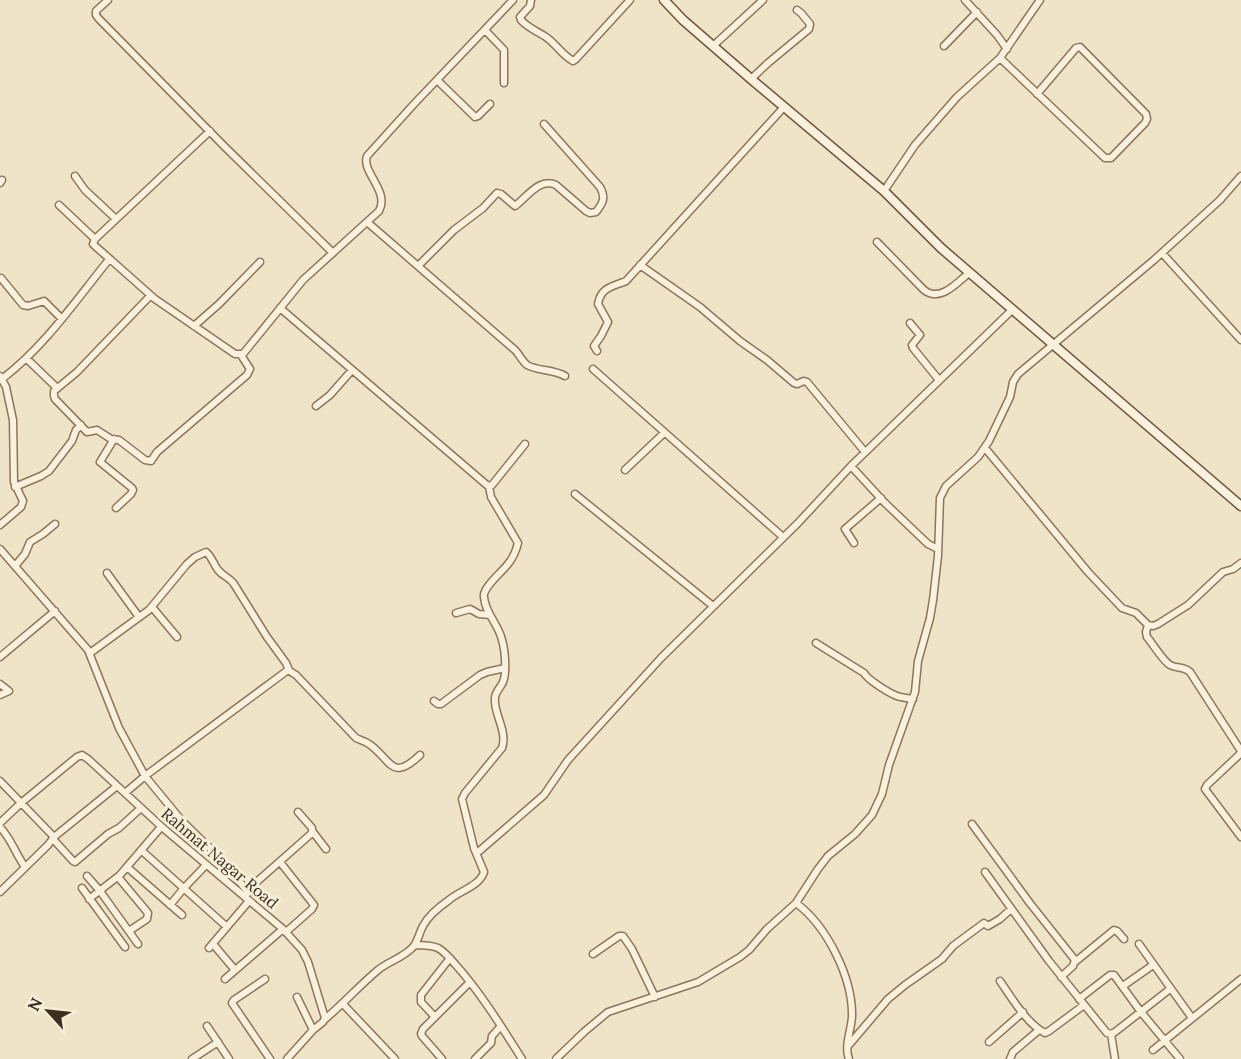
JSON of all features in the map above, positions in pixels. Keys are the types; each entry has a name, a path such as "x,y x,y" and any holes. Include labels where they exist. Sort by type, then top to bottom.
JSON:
{"street":[{"path":"108,0 97,10 97,16 333,253"},
{"path":"531,0 531,5 520,17 521,20 531,29 546,37 573,61 630,0"},
{"path":"664,0 683,20 884,191 941,248 1241,506"},
{"path":"713,46 763,0"},
{"path":"965,0 1007,49"},
{"path":"884,191 909,152 944,111 1000,58 1040,0"},
{"path":"240,355 246,351 303,280 379,211 382,203 375,181 365,165 367,156 510,1"},
{"path":"751,79 809,29 810,24 797,10"},
{"path":"944,46 977,12"},
{"path":"485,30 504,50 504,83"},
{"path":"1000,58 1037,94 1106,158 1111,158 1147,119 1146,114 1080,47 1076,48 1037,94"},
{"path":"437,80 475,117 490,104"},
{"path":"597,351 594,345 608,322 598,304 599,298 609,286 626,281 784,107"},
{"path":"418,266 497,193 515,206 542,184 551,183 586,211 596,212 604,197 600,187 544,124"},
{"path":"150,296 77,372 54,391 54,396 87,432 97,430 111,439 119,440 145,460 151,461 158,452 249,373 250,369 240,355 235,354 150,296 93,244 95,239 210,131"},
{"path":"75,176 85,190 116,219"},
{"path":"556,1059 603,1015 698,982 740,957 796,903 828,856 855,834 873,813 882,794 889,765 913,699 918,661 930,618 938,549 939,503 946,486 985,448 1010,397 1015,378 1022,370 1162,252 1220,200 1241,176"},
{"path":"59,205 95,239"},
{"path":"367,222 515,350 528,365 565,376"},
{"path":"877,242 928,294 944,292 970,272"},
{"path":"1162,252 1241,340"},
{"path":"0,525 22,504 22,498 15,487 13,472 13,420 6,387 1,378 27,359 47,338 107,262 111,260"},
{"path":"194,326 260,262"},
{"path":"640,265 700,307 795,384 807,382 865,452"},
{"path":"1,278 23,305 28,306 44,301 62,319"},
{"path":"280,308 489,486 491,497 518,543 510,561 484,593 490,615 502,638 505,668 503,682 494,700 502,728 502,748 462,799 484,872 482,878 452,897 431,916 423,925 415,945 401,957 380,968 324,1020 287,1059"},
{"path":"477,853 544,795 568,760 661,658 865,452 1013,309"},
{"path":"910,322 920,335 912,345 913,348 939,380"},
{"path":"27,359 57,388"},
{"path":"593,369 783,537"},
{"path":"316,406 330,395 352,370"},
{"path":"15,487 49,471 81,425"},
{"path":"625,470 664,433"},
{"path":"114,439 100,462 133,490 116,508"},
{"path":"489,486 525,444"},
{"path":"985,448 1088,572 1122,608 1136,613 1148,625 1158,624 1185,607 1222,572 1233,569 1241,563"},
{"path":"851,466 880,498 928,544 938,549"},
{"path":"575,494 713,606"},
{"path":"854,543 845,529 880,498"},
{"path":"15,566 25,554 30,542 55,524"},
{"path":"0,549 86,646 119,728 145,776 182,821 225,863 248,897"},
{"path":"90,653 152,607 187,564 204,552 208,553 218,570 231,580 290,670 356,738 369,744 391,765 398,768 406,766 420,755"},
{"path":"107,573 139,617"},
{"path":"152,607 177,637"},
{"path":"456,613 470,609 479,614 490,615"},
{"path":"0,657 55,611"},
{"path":"1148,625 1147,637 1168,664 1190,672 1241,751 1205,789 1241,837"},
{"path":"816,643 895,695 913,699"},
{"path":"434,701 441,704 480,675 505,668"},
{"path":"125,793 290,670"},
{"path":"0,684 9,691 0,695"},
{"name":"Rahmat Nagar Road","path":"21,803 77,757 82,755 88,759 161,827 248,897 285,931 307,957 324,1020"},
{"path":"0,781 75,862 141,808"},
{"path":"0,892 53,838 117,786"},
{"path":"21,803 0,825 10,838 16,855 25,867"},
{"path":"298,812 326,849"},
{"path":"972,824 1075,962"},
{"path":"89,899 118,877 161,827"},
{"path":"235,970 211,946 248,897 251,887 313,832"},
{"path":"141,850 227,927"},
{"path":"225,979 314,905 280,862"},
{"path":"170,905 206,865"},
{"path":"126,867 182,915"},
{"path":"985,872 1061,977 1107,1033 1111,1034"},
{"path":"87,876 138,944"},
{"path":"118,877 146,910 148,916 129,931"},
{"path":"82,888 125,948"},
{"path":"796,903 805,909 822,930 834,950 845,978 852,1010 847,1054 849,1059"},
{"path":"848,1046 880,1007 895,993 942,960 952,946 984,923 987,926 1011,909"},
{"path":"1061,977 1075,962 1114,930 1117,930 1124,939"},
{"path":"593,954 619,936 623,936 655,997"},
{"path":"1139,944 1192,1018"},
{"path":"415,945 432,946 450,958 470,982 522,1059"},
{"path":"435,1017 421,1002 421,995 450,958"},
{"path":"1123,986 1153,964"},
{"path":"1000,981 1039,1030 1047,1033 1111,974 1116,976 1180,1059"},
{"path":"265,979 232,1003 270,1059"},
{"path":"1153,1050 1241,979"},
{"path":"442,1059 421,1034 423,1029 470,982"},
{"path":"1111,1034 1170,989"},
{"path":"297,997 314,1030"},
{"path":"343,1004 395,1059"},
{"path":"989,1042 1023,1012"},
{"path":"207,1026 228,1059"},
{"path":"475,1059 491,1043 492,1036 501,1026"},
{"path":"1010,1059 1013,1052 1039,1030"},
{"path":"1111,1034 1115,1059"},
{"path":"192,1059 218,1042"}]}
